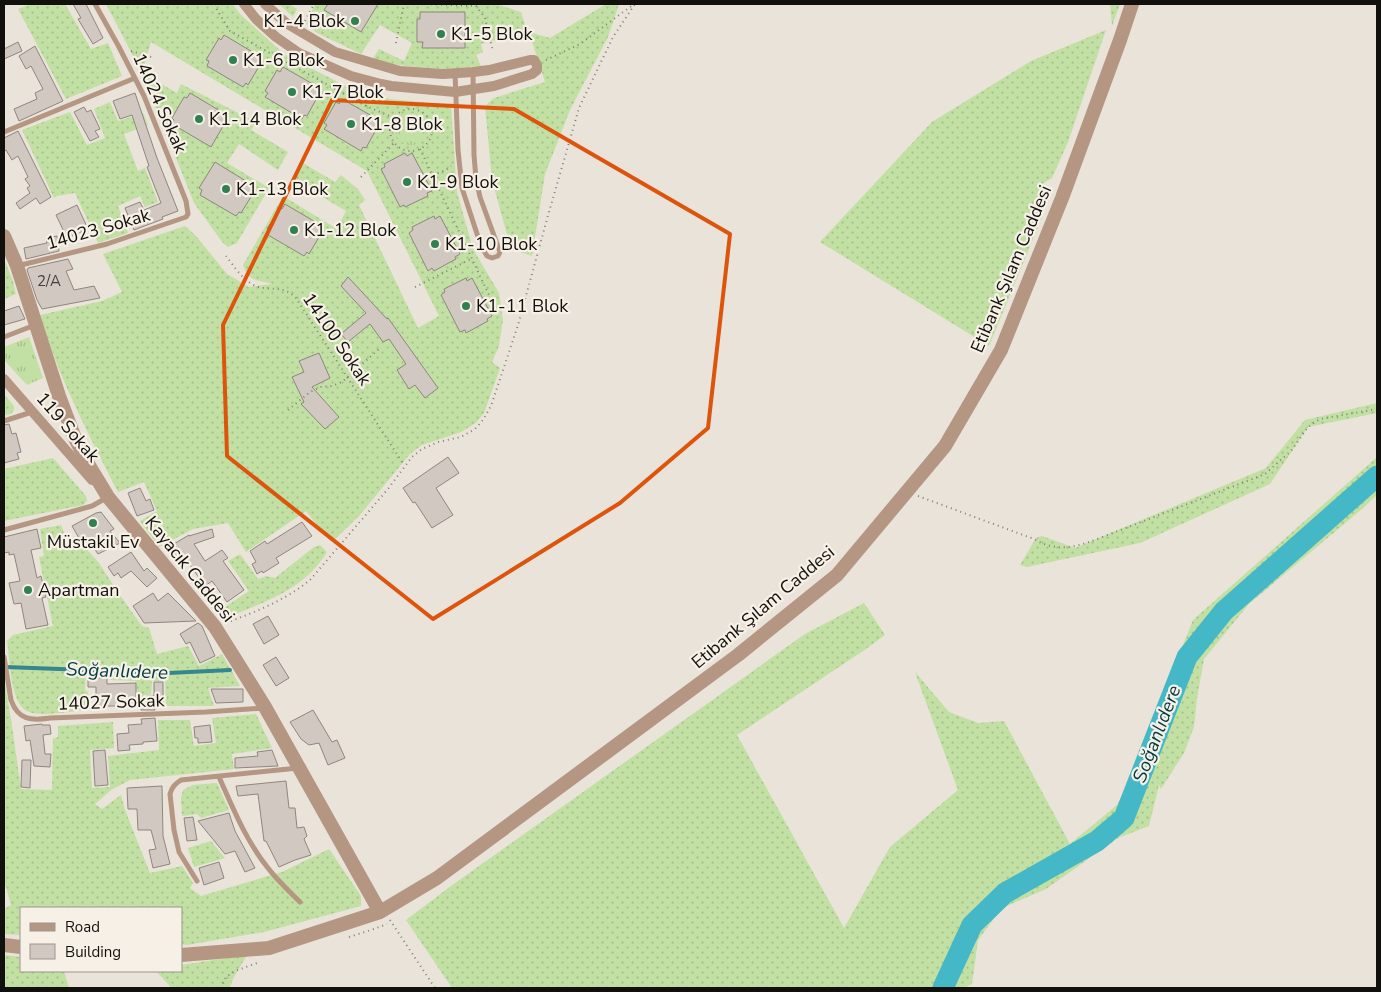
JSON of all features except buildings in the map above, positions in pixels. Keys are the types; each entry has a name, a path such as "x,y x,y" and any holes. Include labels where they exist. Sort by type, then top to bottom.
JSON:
{"street":[{"path":"244,4 256,19 276,37 299,53 351,76 381,84 455,92 494,86 532,74 537,70 534,60 530,60 473,72 443,74 400,71 335,52 286,24 265,4"},
{"name":"Etibank Şılam Caddesi","path":"182,955 268,948 380,912 437,878 738,655 837,575 945,446 1001,350 1062,198 1132,4"},
{"name":"Kayacık Caddesi","path":"4,236 16,266 58,396 74,436 108,497 214,627 300,768 380,912"},
{"name":"119 Sokak","path":"4,379 108,497"},
{"path":"4,945 20,947"}],"lane":[{"name":"14024 Sokak","path":"95,4 120,47 135,78 186,201 188,210 186,217"},
{"path":"454,73 462,188 478,240 487,256 492,258 500,254 500,248 480,196 476,179 473,72"},
{"path":"4,132 135,78"},
{"name":"14023 Sokak","path":"16,266 107,244 186,217"},
{"path":"4,337 35,325"},
{"path":"4,421 32,412"},
{"path":"4,530 92,506 108,497"},
{"name":"14027 Sokak","path":"4,657 13,706 20,715 32,720 265,708"},
{"path":"197,881 180,852 174,830 170,794 175,784 181,780 300,768"},
{"path":"220,777 240,823 253,847 267,868 300,902"}],"path":[{"path":"216,4 217,10 230,31 366,106 394,118"},
{"path":"300,32 314,4"},
{"path":"396,43 404,4"},
{"path":"426,4 476,6 485,18 493,52"},
{"path":"537,65 580,44 635,4"},
{"path":"214,627 268,607 289,596 310,580 388,489 412,457 422,449 438,442 461,437 475,429 483,420 491,406 518,325 579,108 613,37 635,4"},
{"path":"120,47 155,58"},
{"path":"366,106 381,84"},
{"path":"405,110 418,110 428,118 432,132 426,145 414,151 406,151 394,143 390,131 391,124 399,114 405,110"},
{"path":"361,177 394,143"},
{"path":"420,149 498,314"},
{"path":"432,175 446,170 459,160"},
{"name":"14100 Sokak","path":"226,256 246,280 254,286 285,290 296,298 404,466"},
{"path":"415,287 471,259"},
{"path":"288,410 310,392 342,382 379,349"},
{"path":"907,491 1048,546 1065,548 1105,536 1265,474 1291,450 1308,427 1320,419 1377,409"},
{"path":"380,912 390,921 435,988"}],"highlighted area":[{"path":"332,100 514,109 730,234 708,428 620,503 433,619 227,456 223,325"}],"green space":[{"path":"28,4 65,4 91,49 108,43 122,76 66,99 18,9"},
{"path":"106,4 233,4 240,14 284,54 353,90 390,99 451,105 457,192 473,249 499,293 503,320 499,346 492,362 500,368 484,413 476,423 461,432 422,445 410,454 359,516 332,542 306,511 246,552 228,523 193,529 159,547 140,521 157,511 144,482 118,492 65,383 40,315 102,301 122,292 103,254 185,226 196,236 227,274 249,287 272,284 251,278 243,265 283,196 337,229 346,211 292,179 303,163 335,182 341,175 358,189 365,200 359,205 418,328 439,316 367,171 151,42 142,73"},
{"path":"279,4 289,4 297,9 293,17"},
{"path":"315,4 496,4 521,12 527,31 481,44 483,52 476,55 481,66 445,69 406,66 372,60 379,49 404,61 412,43 380,25 361,54 317,33 306,24"},
{"path":"606,4 619,4 608,37 570,110 545,174 532,256 511,249 492,180 485,106 494,98 545,82 529,32 550,38"},
{"path":"1110,4 1120,4 1112,26"},
{"path":"1106,30 1068,142 1052,178 1042,184 1041,194 1044,202 1042,217 989,346 820,242 932,122 1031,61"},
{"path":"142,73 177,93 181,84 256,122 251,130 288,152 278,170 239,144 227,163 269,188 237,243 228,247 223,243 194,203"},
{"path":"110,102 118,121 143,113 148,125 124,134 138,171 145,168 158,202 145,207 140,196 118,206 128,233 98,243 75,193 54,198 22,130 70,112 87,145 105,138 94,109"},
{"path":"411,113 417,114 422,118 426,123 426,135 422,140 417,144 411,145 405,144 400,140 396,135 395,129 396,123 400,118 405,114"},
{"path":"4,259 16,294 4,299"},
{"path":"29,337 43,378 27,385 4,360 4,347"},
{"path":"4,394 14,406 11,414 4,415"},
{"path":"1377,403 1377,413 1308,427 1270,484 1140,543 1027,567 1020,565 1036,538 1042,536 1075,548 1266,468 1305,420"},
{"path":"1377,457 1377,495 1249,604 1204,659 1194,727 1184,753 1161,789 1159,785 1149,826 1118,838 1046,889 1002,908 978,940 972,984 964,988 452,988 406,920 805,634 864,603 885,635 737,735 844,928 890,847 958,790 915,672 949,712 978,723 1004,721 1070,844 1117,805 1140,759 1139,755 1193,620"},
{"path":"53,458 86,496 87,501 83,505 4,521 4,469"},
{"path":"61,525 69,546 81,543 99,563 142,626 149,628 157,654 188,646 199,666 222,654 240,686 208,688 214,706 166,706 165,681 152,681 151,695 144,695 145,707 138,708 136,681 111,680 110,676 86,676 85,690 88,692 90,709 43,714 29,712 23,708 14,692 7,641 13,635 53,626 39,557 44,556 40,529"},
{"path":"320,545 327,552 318,565 296,585 271,599 229,617 222,609 249,591 228,561 240,554 258,579 266,576 275,578 314,547"},
{"path":"4,678 21,789 52,790 53,739 58,737 58,726 113,722 114,748 90,750 92,788 110,787 108,756 159,750 158,720 190,720 194,746 216,743 212,718 256,714 272,748 232,754 234,769 130,780 111,790 95,804 102,809 121,795 150,873 182,866 193,883 190,888 201,896 282,872 329,849 361,896 361,906 264,932 187,945 182,944 182,907 20,907 20,935 4,934 4,909 11,905 6,887 4,887"},
{"path":"217,783 229,810 201,818 197,814 182,816 181,798 183,790 193,785"},
{"path":"211,841 225,858 194,867 188,848"},
{"path":"4,955 20,957 20,972 64,972 69,988 4,988"},
{"path":"247,955 230,988 170,988 157,972 182,972 182,965"}],"waterway":[{"name":"Soğanlıdere","path":"943,988 972,925 1005,893 1097,841 1124,818 1187,657 1224,611 1377,476"},
{"name":"Soğanlıdere","path":"5,667 169,673 230,670"}],"place":[{"name":"K1-4 Blok","path":"355,21"},
{"name":"K1-5 Blok","path":"441,34"},
{"name":"K1-6 Blok","path":"233,60"},
{"name":"K1-7 Blok","path":"292,92"},
{"name":"K1-14 Blok","path":"199,119"},
{"name":"K1-8 Blok","path":"351,124"},
{"name":"K1-9 Blok","path":"407,182"},
{"name":"K1-13 Blok","path":"226,189"},
{"name":"K1-12 Blok","path":"294,230"},
{"name":"K1-10 Blok","path":"435,244"},
{"name":"K1-11 Blok","path":"466,306"},
{"name":"Müstakil Ev","path":"93,523"},
{"name":"Apartman","path":"28,590"}]}
